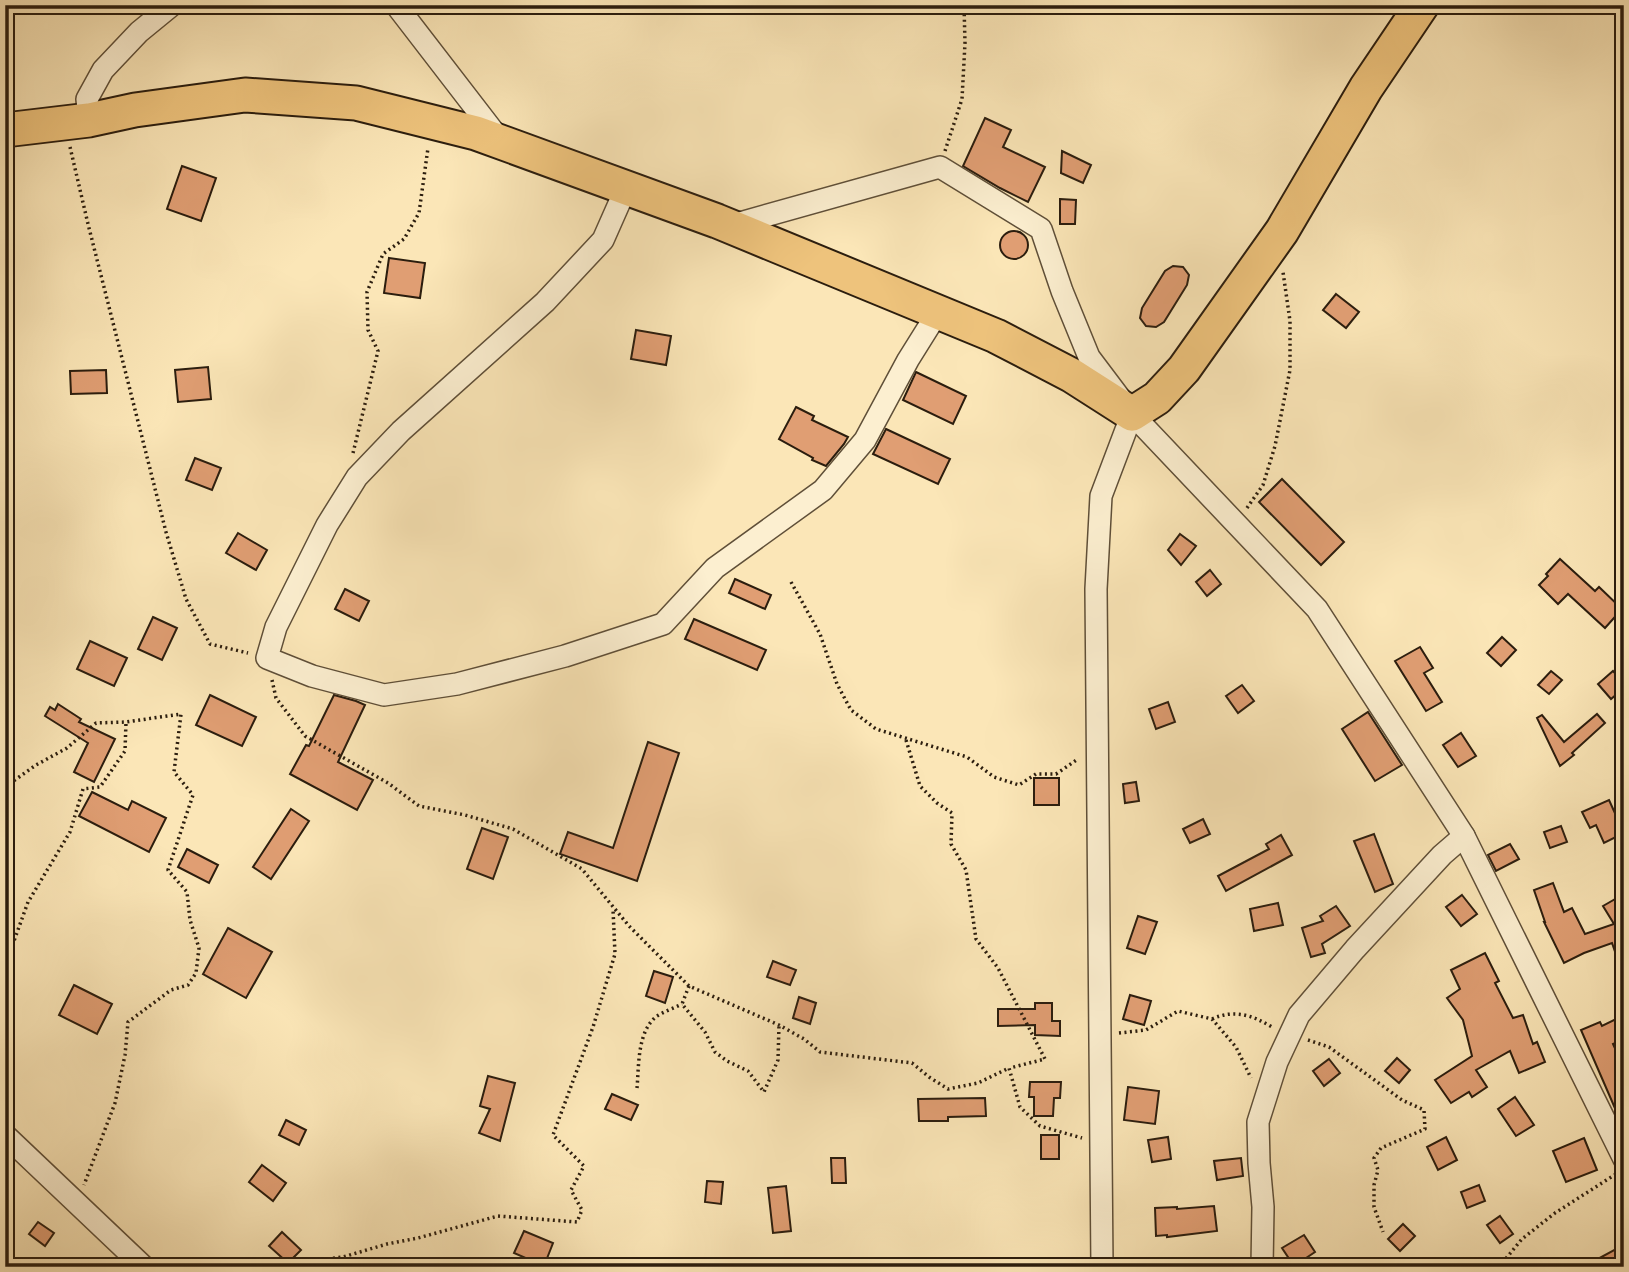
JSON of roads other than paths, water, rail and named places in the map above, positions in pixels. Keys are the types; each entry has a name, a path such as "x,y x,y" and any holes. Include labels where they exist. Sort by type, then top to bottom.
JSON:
{"main road":[{"path":"5,130 245,95 356,103 433,122 476,133 729,226 996,336 1060,369 1132,414 1157,398 1184,369 1282,231 1367,88 1422,5"}],"street":[{"path":"77,121 103,71 139,32 172,5"},
{"path":"396,5 501,142"},
{"path":"729,226 940,167 1041,229 1088,357 1132,414 1317,609 1464,836 1624,1159"},
{"path":"626,188 603,240 545,302 401,431 357,477 327,525 276,627 267,658 312,677 384,695 457,684 552,660 663,624 715,568 823,490 864,440 938,312"},
{"path":"1102,1267 1096,589 1101,496 1132,414"},
{"path":"1262,1267 1263,1207 1258,1122 1288,1037 1299,1014 1355,949 1442,855 1464,836"},
{"path":"5,1135 144,1267"}]}
